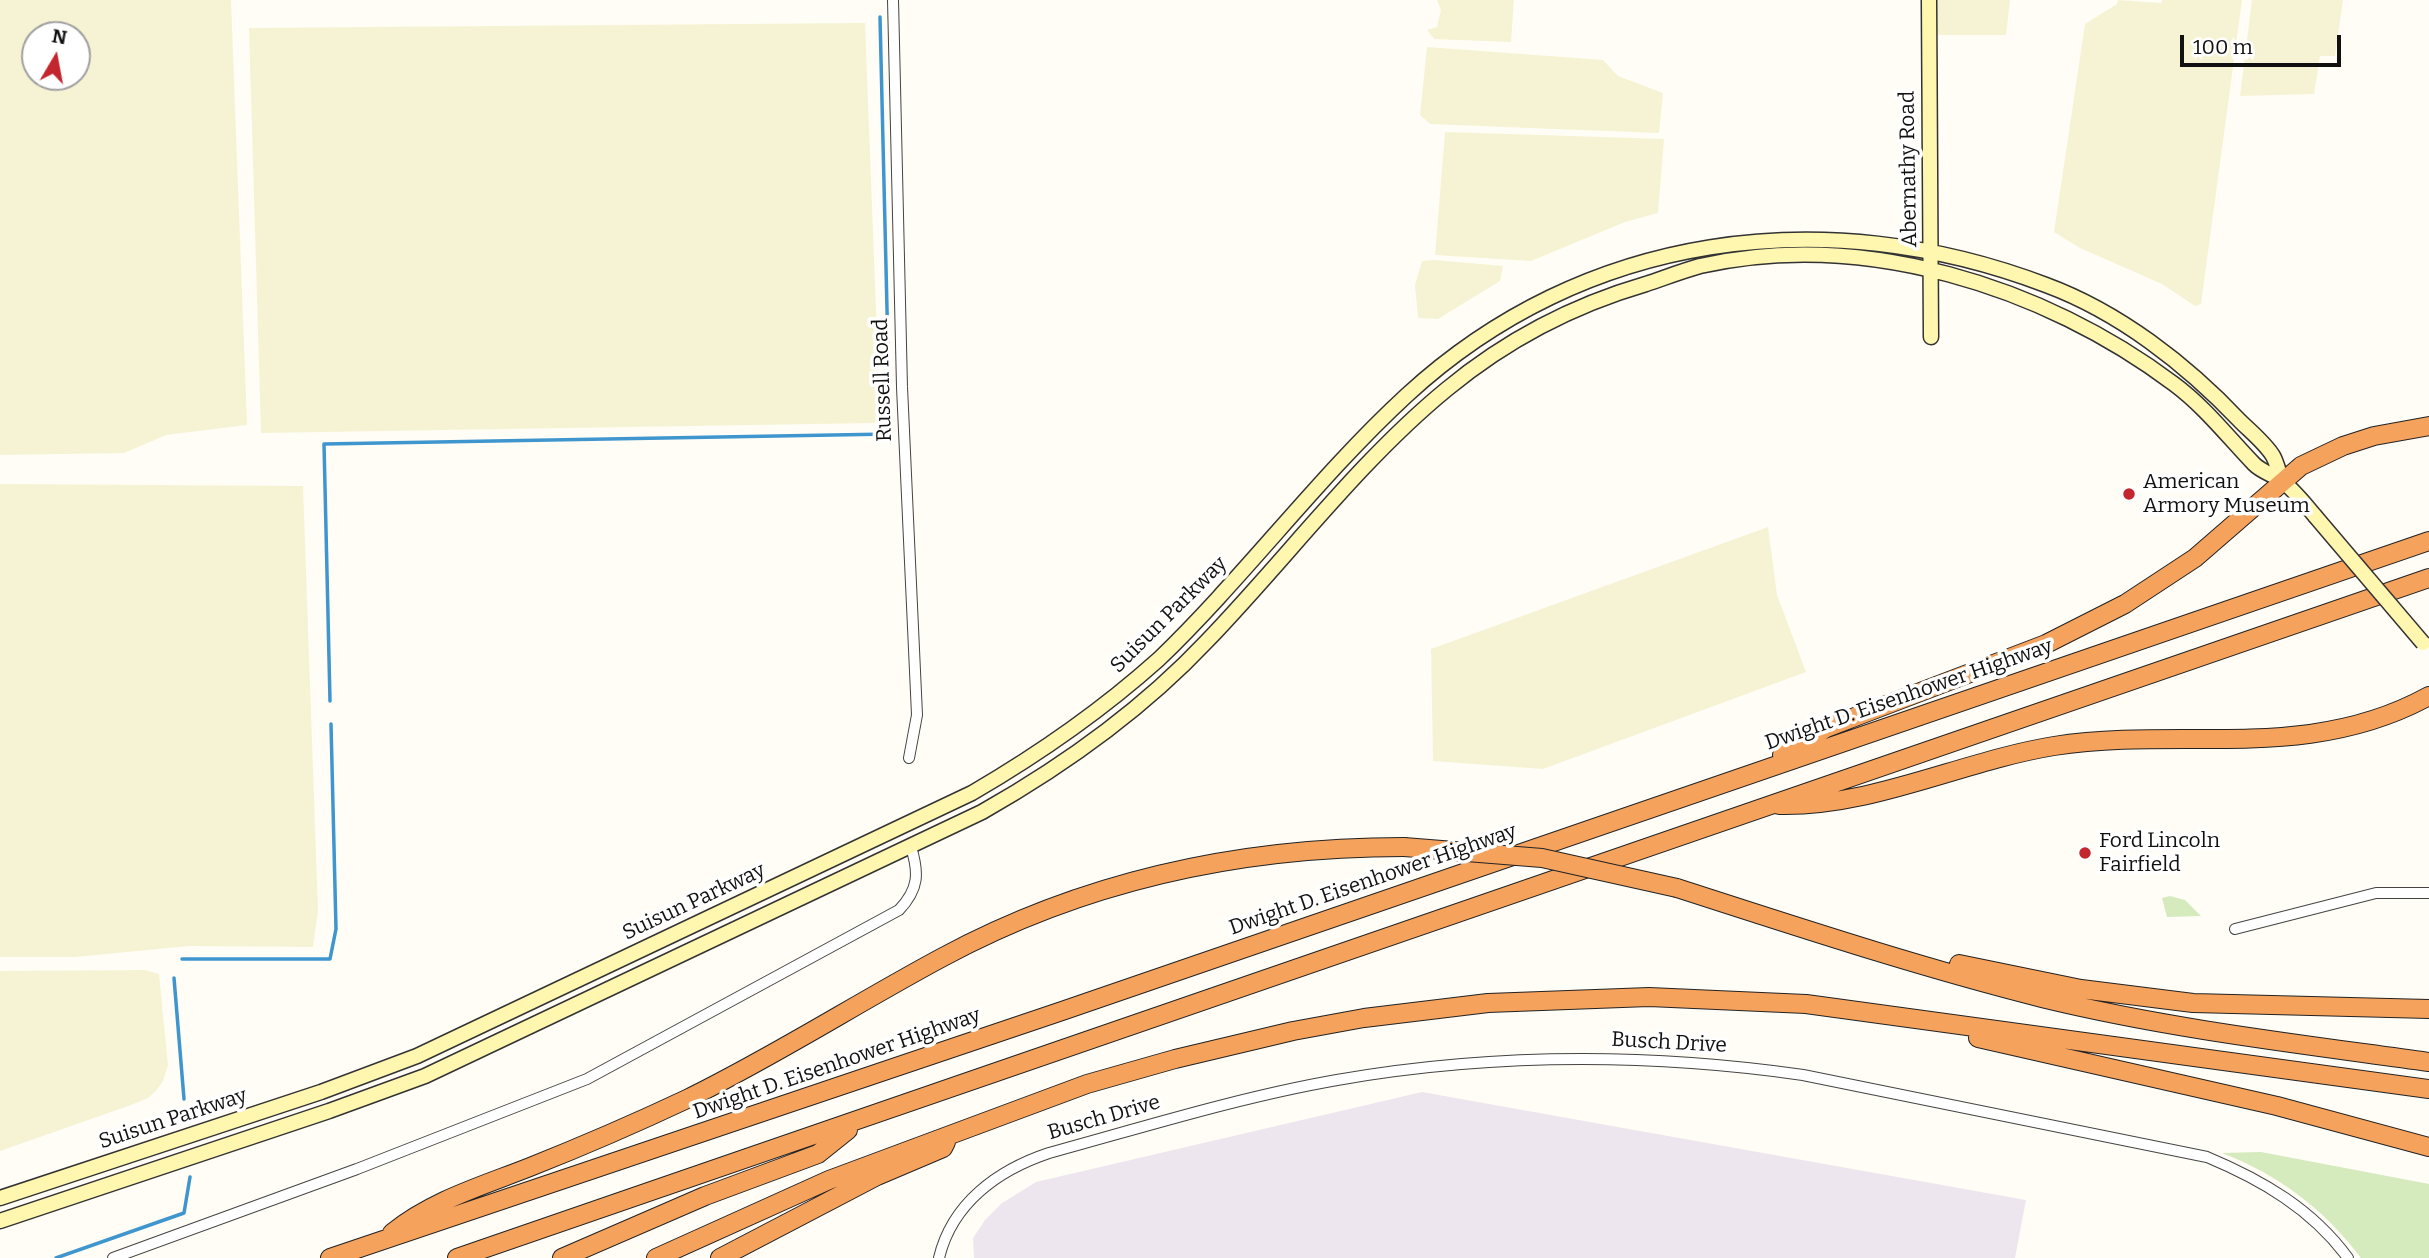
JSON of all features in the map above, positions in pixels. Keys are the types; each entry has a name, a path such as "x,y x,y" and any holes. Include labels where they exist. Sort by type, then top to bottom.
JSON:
{"highway":[{"path":"1756,772 1826,728 2046,644 2125,604 2196,558 2301,466 2343,446 2374,436 2429,426"},
{"name":"Dwight D. Eisenhower Highway","path":"330,1258 458,1217 2429,541"},
{"path":"457,1258 2429,578"},
{"path":"1765,805 1801,806 1837,801 2051,747 2084,742 2140,738 2284,738 2324,734 2365,723 2429,696"},
{"path":"384,1239 415,1215 443,1200 551,1159 688,1098 945,955 1033,914 1099,890 1190,866 1325,848 1404,847 1542,858 1677,888 1955,975 2119,1015 2217,1033 2429,1062"},
{"path":"1815,932 2035,981 2145,998 2234,1006 2429,1009"},
{"path":"656,1258 774,1203 937,1138 950,1136 1087,1084 1175,1059 1293,1031 1364,1018 1488,1003 1578,997 1716,998 1806,1004 2429,1089"},
{"path":"1806,1004 2129,1071 2277,1106 2429,1147"},
{"path":"562,1258 705,1196 818,1154 859,1121"},
{"path":"720,1258 877,1176 943,1148 950,1136"}],"main road":[{"name":"Abernathy Road","path":"1929,0 1931,337"},
{"name":"Suisun Parkway","path":"0,1198 332,1088 418,1056 908,824 1001,777 1086,720 1159,659 1407,395 1487,333 1550,298 1653,259 1723,244 1815,238 1930,249 1996,267 2089,302 2190,372 2242,423 2272,455 2283,481 2426,646"},
{"name":"Suisun Parkway","path":"0,1221 329,1111 425,1076 911,847 1022,789 1062,764 1137,708 1205,643 1422,410 1470,370 1527,334 1623,291 1712,264 1813,256 1885,261 1932,270 2027,301 2117,346 2178,386 2229,435 2258,468 2283,481"}],"street":[{"name":"Russell Road","path":"893,0 902,387 917,715 909,758"},
{"path":"113,1258 357,1169 587,1079 899,910 915,888 919,871 911,847"},
{"path":"2235,929 2376,893 2429,893"},
{"name":"Busch Drive","path":"939,1258 952,1223 969,1201 994,1179 1023,1162 1273,1093 1396,1071 1474,1062 1602,1058 1708,1064 1803,1075 2207,1157 2266,1184 2294,1204 2321,1227 2348,1258"}],"shaded area":[{"path":"0,0 231,0 247,425 166,435 124,453 0,455"},
{"path":"1437,0 1514,0 1511,42 1434,39 1427,30 1437,27 1441,10"},
{"path":"1930,0 2010,0 2006,35 1938,35"},
{"path":"2118,0 2161,3 2162,0 2242,0 2201,304 2195,306 2162,284 2080,248 2054,232 2085,24 2117,4"},
{"path":"2252,0 2343,0 2335,56 2320,56 2314,94 2240,96"},
{"path":"865,23 880,414 875,423 261,433 249,28"},
{"path":"1427,47 1603,60 1618,76 1663,93 1659,133 1430,124 1420,115"},
{"path":"1445,132 1664,139 1658,213 1625,222 1531,261 1435,255"},
{"path":"1422,261 1503,266 1500,281 1438,319 1418,318 1415,285"},
{"path":"0,484 303,486 318,911 313,947 189,946 75,957 0,957"},
{"path":"1768,527 1777,595 1806,672 1543,769 1433,761 1431,649"},
{"path":"145,970 159,974 168,1065 163,1081 156,1091 148,1098 131,1105 0,1151 0,971"},
{"path":"1422,1092 2026,1200 2015,1258 974,1258 973,1238 985,1220 1002,1203 1036,1182"}],"green space":[{"path":"2170,896 2185,900 2201,916 2167,917 2162,898"},
{"path":"2261,1152 2429,1184 2429,1258 2361,1258 2332,1224 2299,1195 2263,1172 2222,1153"}],"waterway":[{"path":"330,701 324,444 890,434 880,17"},
{"path":"182,959 330,959 336,929 331,724"},
{"path":"174,978 184,1099"},
{"path":"56,1258 184,1213 190,1177"}],"place":[{"name":"American Armory Museum","path":"2129,494"},
{"name":"Ford Lincoln Fairfield","path":"2085,853"}]}
